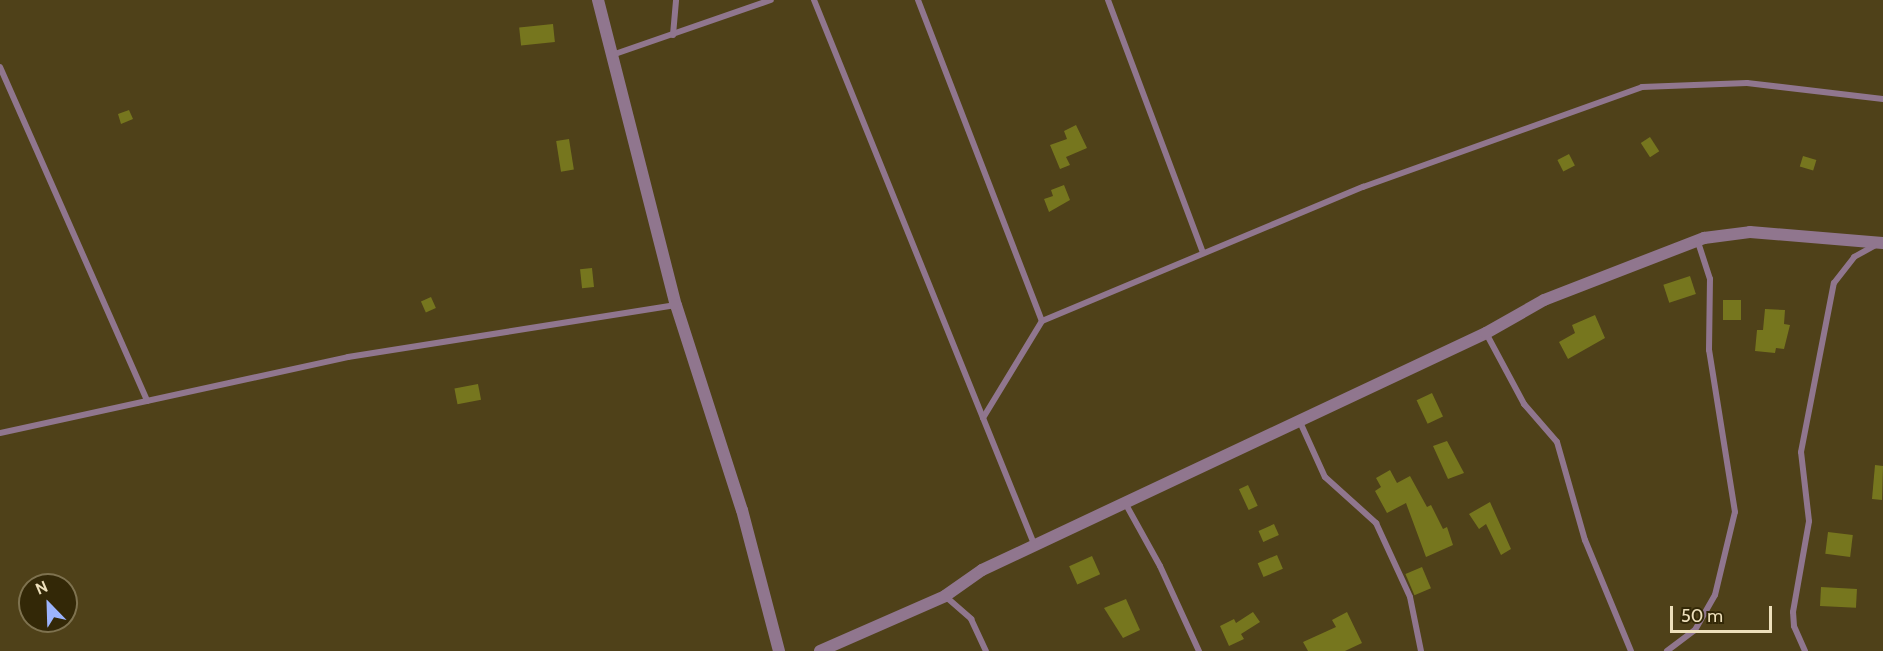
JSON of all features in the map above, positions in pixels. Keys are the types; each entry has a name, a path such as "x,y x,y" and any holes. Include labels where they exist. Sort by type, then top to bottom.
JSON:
{"street":[{"path":"598,0 676,305 742,510 779,651"},
{"path":"820,651 945,596 982,570 1034,544 1300,422 1486,333 1544,300 1698,241 1750,232 1881,242"}],"lane":[{"path":"673,35 676,0"},
{"path":"612,55 771,0"},
{"path":"814,0 1034,544"},
{"path":"918,0 1042,321"},
{"path":"1108,0 1203,253"},
{"path":"0,67 147,401"},
{"path":"983,418 1042,321 1363,187 1642,87 1748,83 1883,99"},
{"path":"1667,651 1695,630 1715,595 1735,512 1709,350 1710,279 1698,241"},
{"path":"1805,651 1794,626 1793,612 1809,521 1801,452 1834,284 1854,257 1881,242"},
{"path":"0,433 348,357 676,305"},
{"path":"1486,333 1524,404 1557,442 1586,540 1632,651"},
{"path":"1300,422 1325,477 1368,512 1376,523 1410,597 1421,651"},
{"path":"1124,501 1199,651"},
{"path":"945,596 970,619 986,651"}],"building":[{"path":"553,24 555,42 521,45 519,28"},
{"path":"129,110 133,119 121,124 118,114"},
{"path":"1076,125 1087,148 1066,157 1070,165 1060,169 1050,145 1067,139 1064,131"},
{"path":"1650,137 1659,151 1650,157 1641,143"},
{"path":"569,139 574,170 561,172 556,141"},
{"path":"1569,154 1575,166 1563,171 1557,160"},
{"path":"1803,156 1816,160 1813,171 1800,167"},
{"path":"1064,185 1070,200 1049,212 1044,199 1053,196 1051,190"},
{"path":"592,268 594,287 582,288 580,269"},
{"path":"1690,276 1696,294 1669,303 1663,285"},
{"path":"431,297 436,308 426,312 421,301"},
{"path":"1723,300 1741,300 1741,320 1723,320"},
{"path":"1765,309 1785,310 1784,324 1790,325 1784,349 1776,348 1775,353 1755,351 1757,330 1763,330"},
{"path":"1595,315 1605,338 1568,359 1559,342 1575,333 1572,325"},
{"path":"478,384 481,400 457,404 454,389"},
{"path":"1432,393 1443,417 1428,424 1417,400"},
{"path":"1447,441 1464,473 1448,479 1433,446"},
{"path":"1875,465 1883,466 1882,500 1872,499"},
{"path":"1390,470 1397,483 1410,476 1427,507 1431,505 1443,529 1447,527 1453,545 1426,557 1406,503 1387,513 1375,491 1381,487 1376,478"},
{"path":"1248,485 1258,506 1249,510 1239,489"},
{"path":"1490,502 1511,549 1501,555 1486,524 1479,529 1469,514"},
{"path":"1274,524 1279,535 1263,542 1258,531"},
{"path":"1828,532 1853,535 1850,557 1825,554"},
{"path":"1277,555 1283,569 1264,577 1258,563"},
{"path":"1092,556 1100,574 1077,584 1069,566"},
{"path":"1422,567 1431,588 1414,595 1405,574"},
{"path":"1821,587 1857,589 1856,608 1820,606"},
{"path":"1126,599 1140,630 1123,638 1104,608"},
{"path":"1253,612 1260,622 1241,634 1244,639 1229,646 1220,626 1234,619 1236,623"},
{"path":"1347,612 1362,643 1345,651 1308,651 1303,642 1336,627 1332,620"}]}
